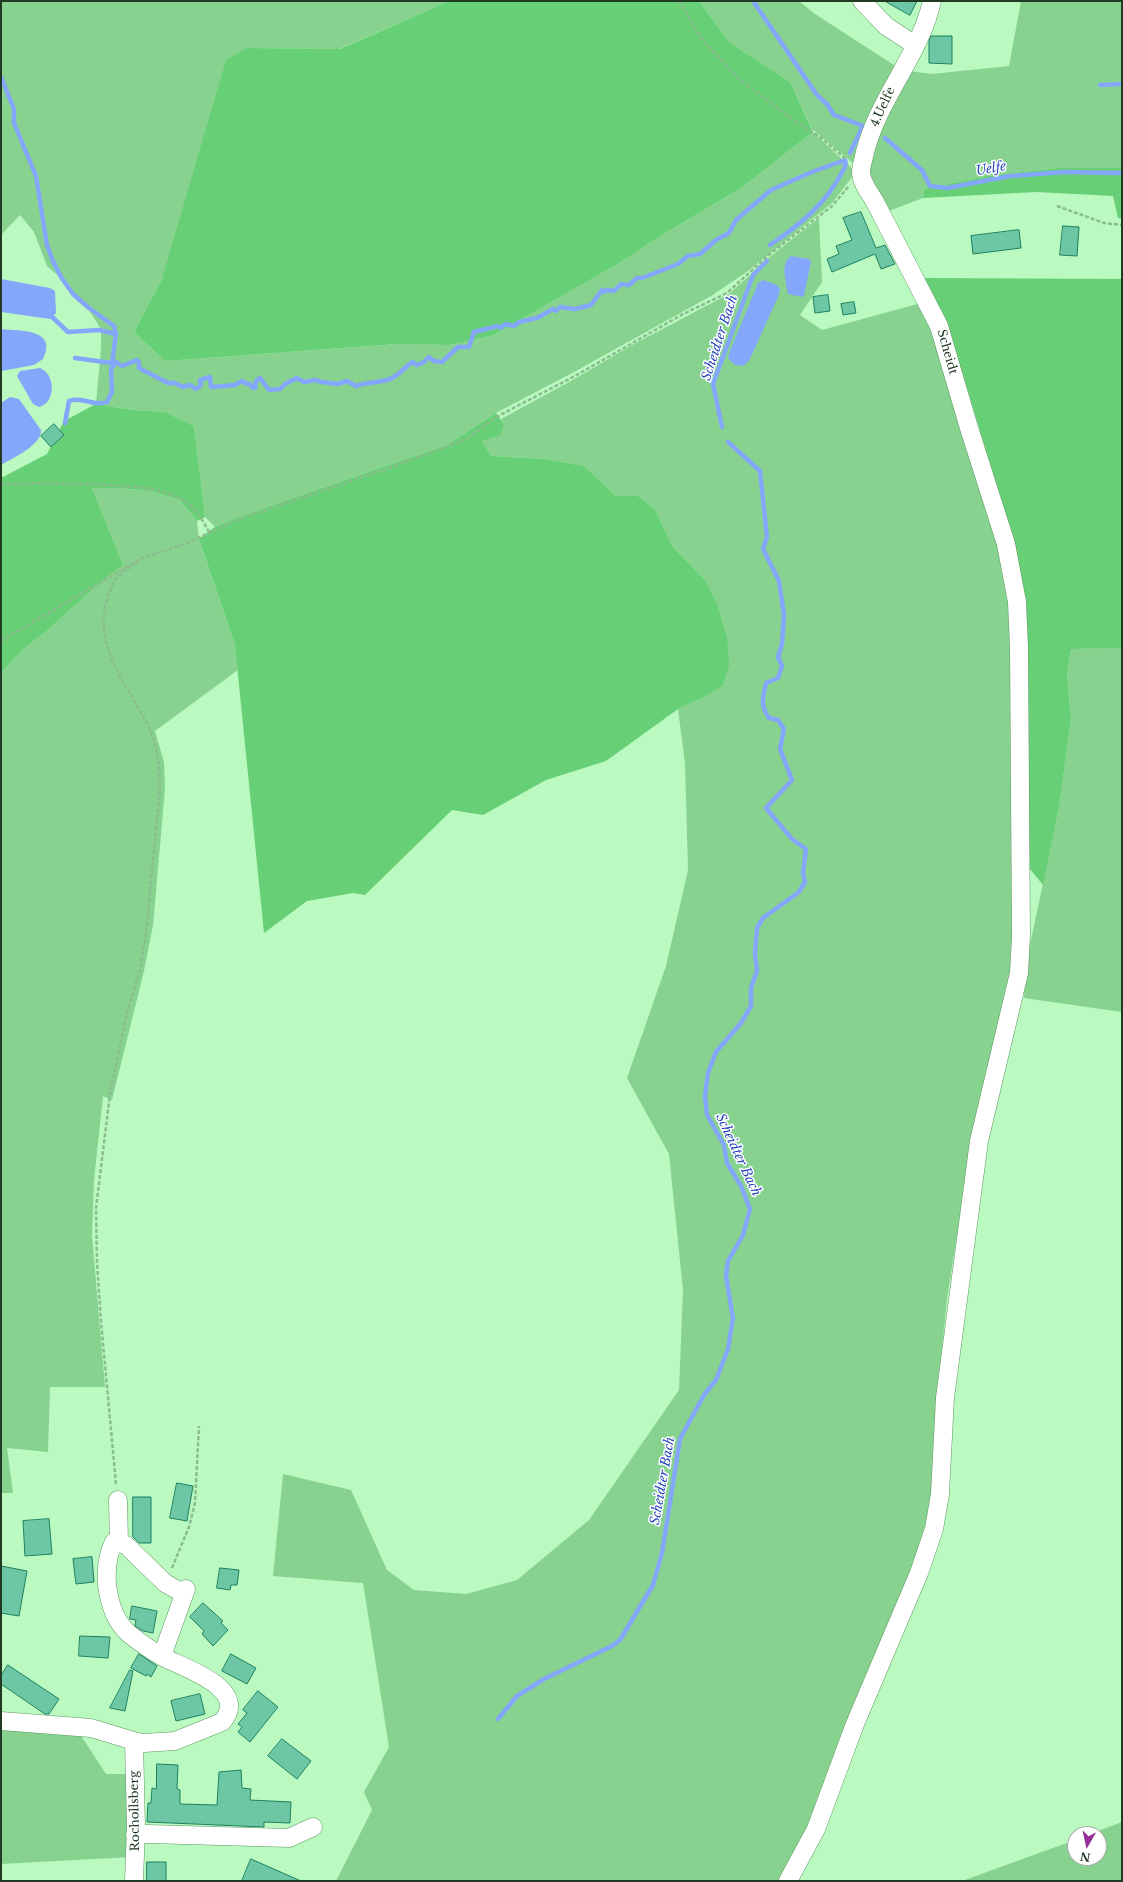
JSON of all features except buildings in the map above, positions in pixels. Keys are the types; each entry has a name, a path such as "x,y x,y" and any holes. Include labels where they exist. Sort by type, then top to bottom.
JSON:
{"street":[{"path":"862,1 886,26 915,45"},
{"name":"4.Uelfe","path":"861,172 870,136 881,108 915,45 927,19 932,1"},
{"name":"Scheidt","path":"788,1881 816,1829 858,1717 919,1572 934,1530 940,1494 945,1398 979,1141 1019,973 1021,936 1019,647 1017,602 1006,544 969,428 939,326 874,200 862,180 861,172"},
{"path":"118,1500 119,1543"},
{"path":"1,1721 91,1728 134,1741 156,1743 175,1741 220,1724 227,1716 228,1702 223,1690 162,1656 128,1633 114,1614 109,1600 106,1576 109,1551 114,1542 126,1545 134,1551 165,1583 185,1592 162,1656"},
{"name":"Rochollsberg","path":"134,1741 134,1881"},
{"path":"135,1835 148,1834 289,1838 313,1827"}],"path":[{"path":"1,641 142,558 185,544 239,519 386,469 464,440 500,415 575,376 683,314 727,293 770,254 832,206 861,172 820,137 785,114 738,78 701,38 679,1"},
{"path":"1057,206 1104,223 1122,225"},
{"path":"1,484 79,484 151,489 169,493 181,499 203,520 209,532"},
{"path":"118,1500 100,1306 97,1263 96,1208 110,1094 127,1013 140,970 146,933 159,798 160,767 150,730 122,680 108,651 104,630 106,605 115,580 142,558"},
{"path":"165,1583 189,1527 195,1503 198,1426"}],"green space":[{"path":"1,1 449,1 339,49 247,48 162,279 134,332 165,361 398,344 450,345 494,335 621,262 662,235 741,188 813,132 856,172 832,203 748,271 711,296 574,372 496,413 447,445 238,517 215,527 205,517 194,426 165,412 133,410 96,404 101,348 101,329 89,310 76,300 61,278 47,266 34,232 20,215 1,235"},
{"path":"449,1 699,1 729,42 790,82 813,132 741,188 662,235 621,262 494,335 450,345 398,344 165,361 134,332 162,279 226,60 247,48 340,49"},
{"path":"699,1 799,1 815,14 897,67 853,163 812,129 790,82 729,42"},
{"path":"1021,1 1122,1 1122,168 1057,168 987,176 924,189 923,198 889,211 868,173 869,157 908,71 932,74 1009,66"},
{"path":"1057,168 1122,168 1122,219 1118,218 1113,196 1036,192 923,198 924,189 987,176"},
{"path":"819,218 822,282 800,315 822,330 921,303 939,347 999,545 1010,604 1014,939 1010,983 960,1216 947,1299 938,1386 930,1520 916,1568 815,1816 784,1881 336,1881 372,1810 364,1792 389,1747 363,1583 273,1576 283,1474 351,1490 387,1570 414,1590 466,1594 517,1580 589,1520 679,1390 683,1290 669,1154 627,1078 666,966 688,870 685,763 678,709 706,696 716,603 705,580 672,546 655,509 638,496 616,496 584,466 545,459 491,456 482,441 504,424 501,419 578,377 632,345 729,294 771,256"},
{"path":"924,278 1122,279 1122,648 1071,649 1067,674 1071,719 1059,808 1043,885 1026,864 1009,526 954,345"},
{"path":"96,404 133,410 165,412 194,426 205,517 197,521 180,500 150,491 118,488 92,488 123,565 103,580 43,634 22,650 1,673 1,478 47,454 64,421"},
{"path":"496,413 504,424 501,435 482,441 491,456 545,459 584,466 616,496 638,496 655,509 672,546 705,580 717,604 727,638 729,666 723,685 706,696 678,709 606,761 546,780 483,815 452,810 365,895 353,893 307,901 264,933 235,645 199,539 215,527 238,517 447,445"},
{"path":"92,488 118,488 150,491 180,500 197,521 199,539 235,645 238,670 155,731 164,762 165,789 153,925 144,971 112,1100 103,1096 94,1180 92,1235 105,1387 50,1387 48,1452 7,1448 13,1493 1,1493 1,673 22,650 43,634 103,580 123,565"},
{"path":"1122,648 1122,1012 1024,998 1027,959 1059,808 1071,719 1067,674 1071,649"},
{"path":"1,1726 80,1734 106,1774 131,1774 131,1857 1,1864"},
{"path":"1122,1822 1122,1881 962,1881 1067,1843 1067,1866 1107,1866 1107,1828"}],"water":[{"path":"791,256 809,259 811,262 804,296 802,297 788,294 785,279 785,268 788,259"},
{"path":"1,279 50,288 55,291 56,313 50,319 1,312"},
{"path":"763,280 777,285 780,289 778,297 749,361 743,366 735,365 728,358 730,351 758,283"},
{"path":"1,329 27,331 42,337 46,342 46,349 43,359 34,365 1,371"},
{"path":"40,368 49,376 52,388 49,400 39,407 33,404 17,376 20,371"},
{"path":"10,397 19,399 41,430 40,436 32,446 1,465 1,403"}],"waterway":[{"name":"Uelfe","path":"753,1 817,95 827,104 834,115 866,127"},
{"path":"1,77 14,109 14,123 36,176 47,245 53,261 61,277 73,294 114,326 116,334"},
{"path":"1100,85 1122,84"},
{"path":"850,153 863,126"},
{"name":"Uelfe","path":"885,138 922,170 930,186 947,188 1010,176 1064,172 1122,173"},
{"path":"75,358 112,363 116,362 122,366 137,360 139,362 139,368 168,383 175,383 183,387 190,385 196,389 201,385 200,380 210,377 211,387 235,385 242,381 255,388 256,381 260,378 269,390 280,389 285,384 297,378 304,382 315,380 338,384 347,381 356,386 391,379 412,362 417,365 424,362 429,357 434,361 442,362 458,347 469,347 474,332 498,326 501,328 505,324 514,326 519,322 537,318 553,309 556,311 560,307 575,309 591,305 602,290 604,292 606,290 614,291 621,284 629,285 637,278 642,278 678,264 688,256 700,254 716,240 729,233 736,220 771,190 812,172 845,160 846,162 843,170 827,196 801,222 770,245"},
{"name":"Scheidter Bach","path":"722,427 713,384 753,275 767,261"},
{"path":"49,314 68,332 99,330 116,334 112,363"},
{"path":"65,423 69,401 79,400 97,403 107,402 112,392 111,369 116,362"},
{"name":"Scheidter Bach","path":"498,1719 517,1696 544,1679 612,1646 620,1640 653,1585 662,1553 680,1439 704,1395 716,1380 728,1349 733,1318 726,1276 728,1261 743,1235 750,1209 741,1186 727,1163 724,1145 707,1115 705,1096 708,1073 716,1052 741,1023 751,1006 751,988 757,971 755,953 757,928 763,918 799,892 805,882 803,873 806,849 792,839 766,808 792,780 780,749 784,729 778,720 769,718 763,705 766,683 778,678 782,666 778,657 782,644 784,615 779,581 763,549 767,537 760,471 728,442"}]}
